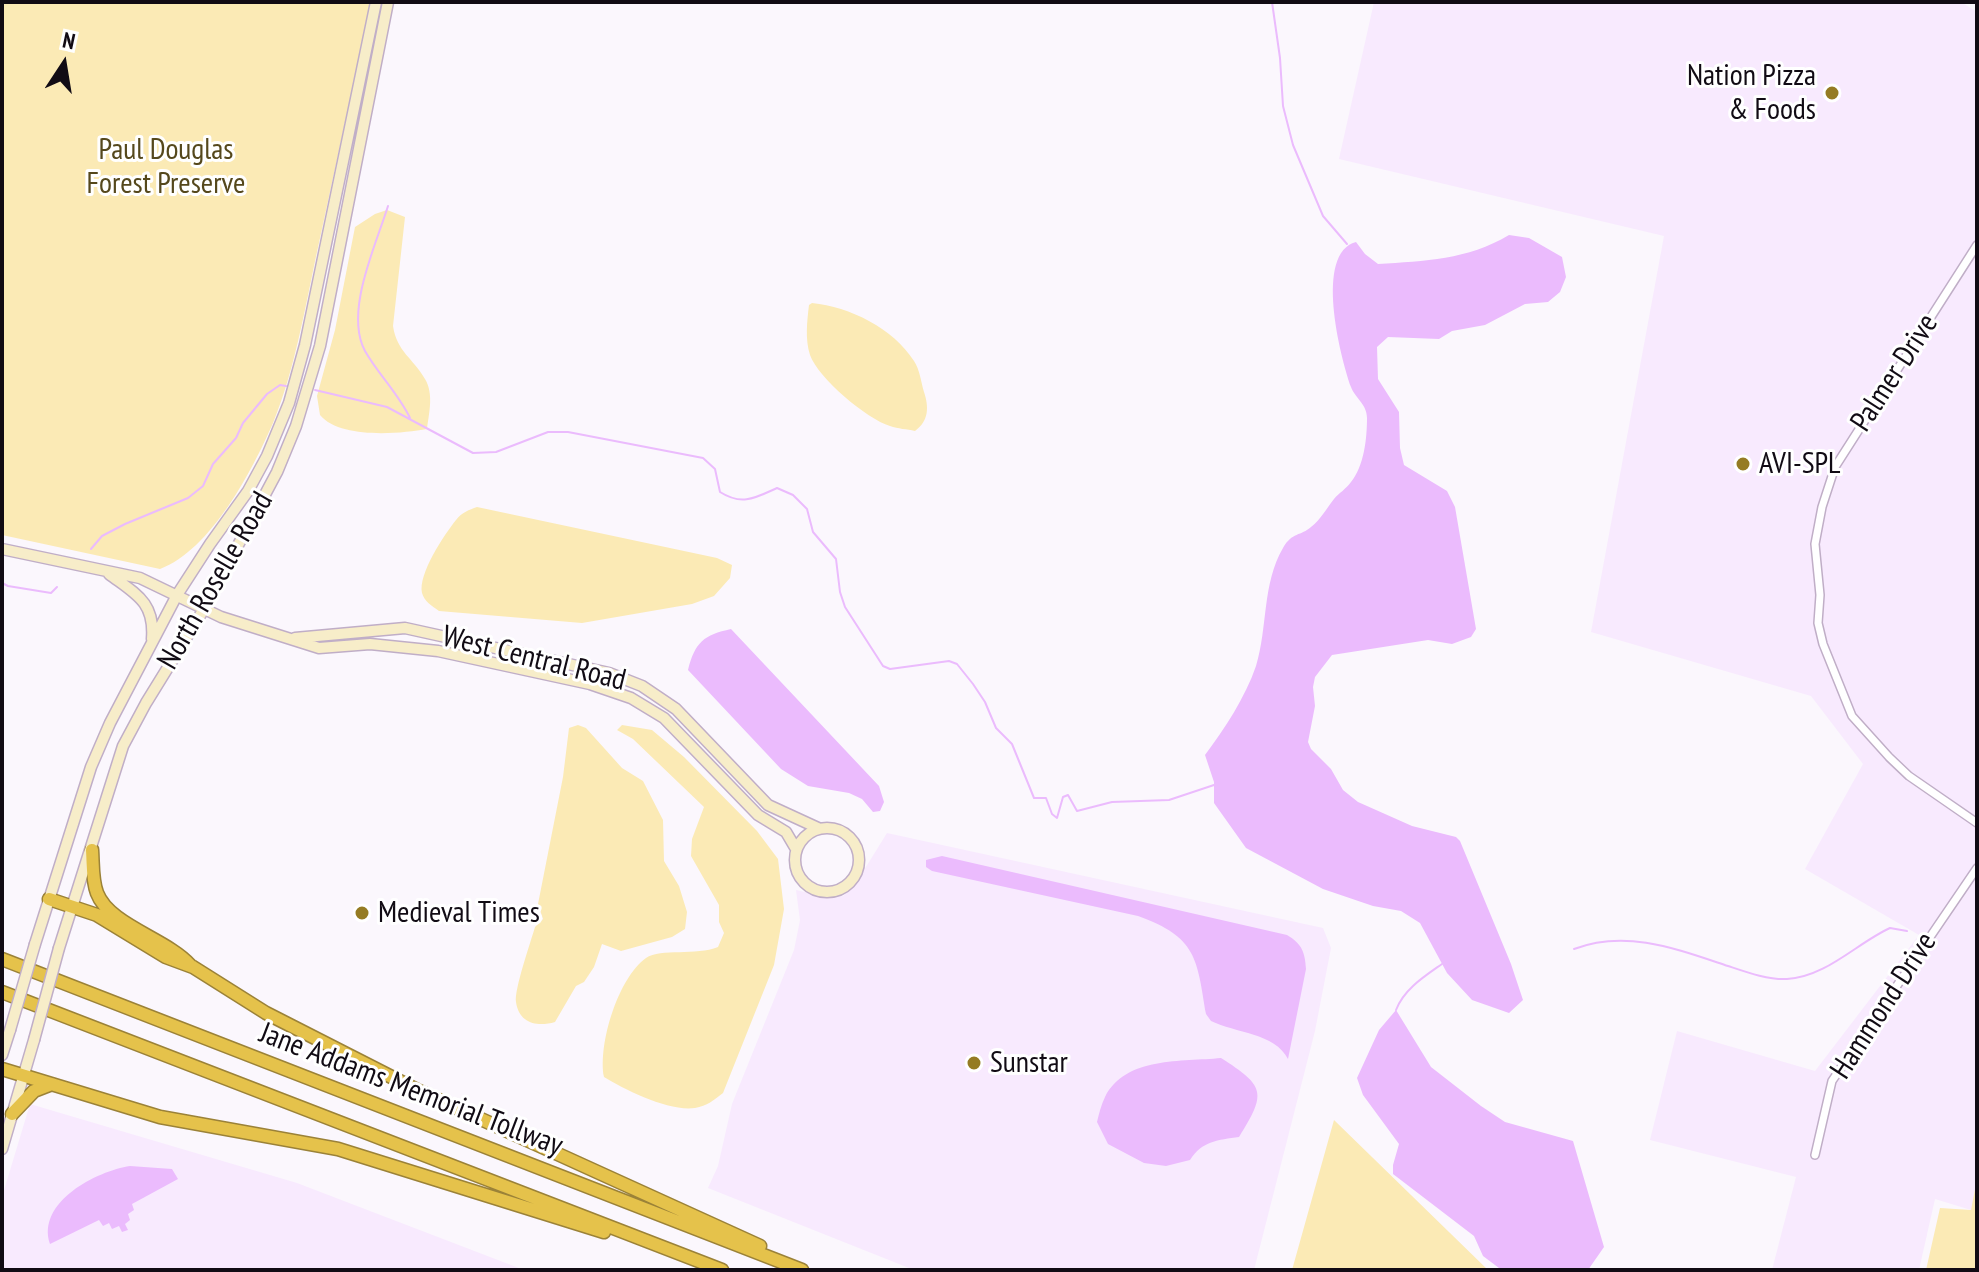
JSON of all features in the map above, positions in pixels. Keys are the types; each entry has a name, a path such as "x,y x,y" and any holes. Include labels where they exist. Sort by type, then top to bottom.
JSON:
{"highway":[{"path":"92,850 96,890 107,909 179,952 193,967"},
{"path":"49,899 97,915 166,957 193,967 266,1013 417,1090 814,1270"},
{"name":"Jane Addams Memorial Tollway","path":"2,959 802,1270"},
{"name":"Jane Addams Memorial Tollway","path":"2,992 722,1270"},
{"path":"2,1069 171,1119 338,1149 709,1264"},
{"path":"12,1114 34,1091 52,1084"}],"main road":[{"name":"North Roselle Road","path":"2,1055 49,899 96,756 110,723 177,595 248,491 267,456 289,403 305,345 376,2"},
{"name":"North Roselle Road","path":"2,1149 59,948 123,746 204,609 277,472 296,426 320,346 388,2"},
{"name":"West Central Road","path":"2,549 140,578 221,617 319,648 370,644 438,651 590,684 631,698 664,718 758,815 786,832 796,849"},
{"path":"104,571 136,593 148,607 154,621 152,642"},
{"name":"West Central Road","path":"293,639 405,628 609,673 649,691 676,709 768,805 818,828"},
{"path":"438,651 441,635"},
{"path":"545,674 549,659"},
{"path":"640,703 649,691"},
{"path":"818,828 835,828 855,844 858,869 848,884 827,892 806,885 797,873 796,849 808,833 818,828"}],"street":[{"name":"Palmer Drive","path":"1977,245 1835,467 1822,507 1815,544 1820,595 1818,623 1823,644 1852,716 1909,776 1977,823"},
{"name":"Hammond Drive","path":"1815,1155 1832,1081 1977,868"}],"shaded area":[{"path":"1374,2 1961,2 1977,12 1977,1270 1971,1210 1935,1199 1919,1270 1772,1270 1796,1177 1650,1140 1677,1031 1815,1071 1919,935 1805,869 1863,764 1811,696 1591,632 1664,236 1339,159"},
{"path":"1509,235 1529,238 1562,257 1566,277 1560,292 1548,302 1525,304 1485,325 1452,331 1439,339 1388,337 1377,347 1378,379 1399,412 1404,465 1447,491 1455,507 1476,629 1471,637 1452,644 1428,640 1332,655 1315,677 1315,706 1308,742 1331,769 1343,790 1358,802 1412,826 1456,837 1460,841 1523,1000 1509,1013 1472,1000 1447,973 1420,923 1401,911 1373,906 1323,889 1246,848 1214,803 1214,782 1205,755 1234,712 1256,666 1268,591 1283,548 1290,539 1318,521 1351,482 1362,460 1366,413 1346,372 1334,307 1336,265 1343,250 1356,242 1378,264 1412,262 1477,250"},
{"path":"731,629 879,786 884,802 880,811 873,812 862,799 849,793 808,786 781,769 688,670 702,641"},
{"path":"887,833 1323,928 1331,948 1315,1031 1254,1270 914,1270 708,1188 718,1166 732,1104 794,950 800,920 796,890 830,898 843,896 856,883"},
{"path":"942,856 1287,935 1302,949 1306,969 1288,1059 1282,1050 1264,1039 1211,1021 1206,1014 1200,978 1191,952 1172,932 1138,916 932,871 926,867 926,860"},
{"path":"1396,1010 1431,1067 1481,1106 1505,1122 1573,1141 1604,1247 1588,1270 1499,1268 1483,1256 1474,1236 1393,1174 1399,1144 1363,1095 1357,1078 1379,1030"},
{"path":"1221,1058 1246,1076 1257,1092 1254,1110 1239,1137 1211,1142 1190,1160 1166,1166 1144,1163 1108,1144 1097,1122 1099,1113 1114,1084 1126,1074 1173,1061"},
{"path":"30,1104 297,1183 524,1270 2,1270 2,1197"},
{"path":"130,1166 172,1169 178,1179 132,1204 134,1210 128,1214 130,1220 125,1224 128,1230 122,1232 119,1226 112,1229 109,1223 103,1226 99,1220 50,1244 48,1229 60,1202 86,1182"}],"green space":[{"name":"Paul Douglas Forest Preserve","path":"2,2 371,2 299,338 281,402 254,463 228,507 196,545 160,569 2,535"},
{"path":"387,210 405,217 393,326 402,349 428,385 429,417 427,429 370,433 329,423 320,415 317,396 335,330 355,227"},
{"path":"812,303 855,314 883,329 905,349 918,368 927,403 927,413 920,427 915,431 880,422 844,396 823,375 810,355 807,343 808,311"},
{"path":"477,507 717,558 732,565 730,578 714,596 692,604 582,623 439,611 423,596 424,576 456,520"},
{"path":"578,725 586,728 622,768 643,781 663,820 664,861 679,886 687,912 685,929 672,937 621,951 602,944 594,967 584,982 576,986 555,1022 536,1024 521,1015 516,996 535,927 543,919 538,904 563,777 569,728"},
{"path":"622,725 652,730 684,757 757,831 778,859 784,909 774,965 723,1093 695,1108 661,1103 635,1094 604,1077 607,1030 619,996 636,968 652,955 718,947 724,933 719,922 719,905 691,856 692,839 704,807 633,739 617,730"},
{"path":"1334,1120 1488,1270 1292,1270"},
{"path":"1977,1179 1977,1270 1926,1270 1940,1208 1971,1210"}],"waterway":[{"path":"1272,2 1283,106 1293,145 1323,216 1347,244"},
{"path":"388,206 364,278 358,317 359,335 365,351 410,418"},
{"path":"91,549 102,536 188,498 203,486 213,464 267,394 280,385 286,386"},
{"path":"315,390 387,407 473,453 496,452 548,432 568,432 703,458 715,469 720,492 735,499 755,497 777,488 793,495 807,509 813,532 836,559 845,607 883,666 890,669 949,661 957,664 985,702 996,728 1012,744 1034,798 1046,798 1052,814 1057,818 1063,797 1068,795 1077,811 1112,802 1169,800 1214,785"},
{"path":"2,583 51,593 57,587"},
{"path":"1574,949 1593,943 1632,941 1690,953 1757,975 1787,979 1828,966 1890,928 1907,931"},
{"path":"1396,1010 1410,989 1442,964"}],"place":[{"name":"Nation Pizza & Foods","path":"1832,93"},
{"name":"AVI-SPL","path":"1743,464"},
{"name":"Medieval Times","path":"362,913"},
{"name":"Sunstar","path":"974,1063"}]}
